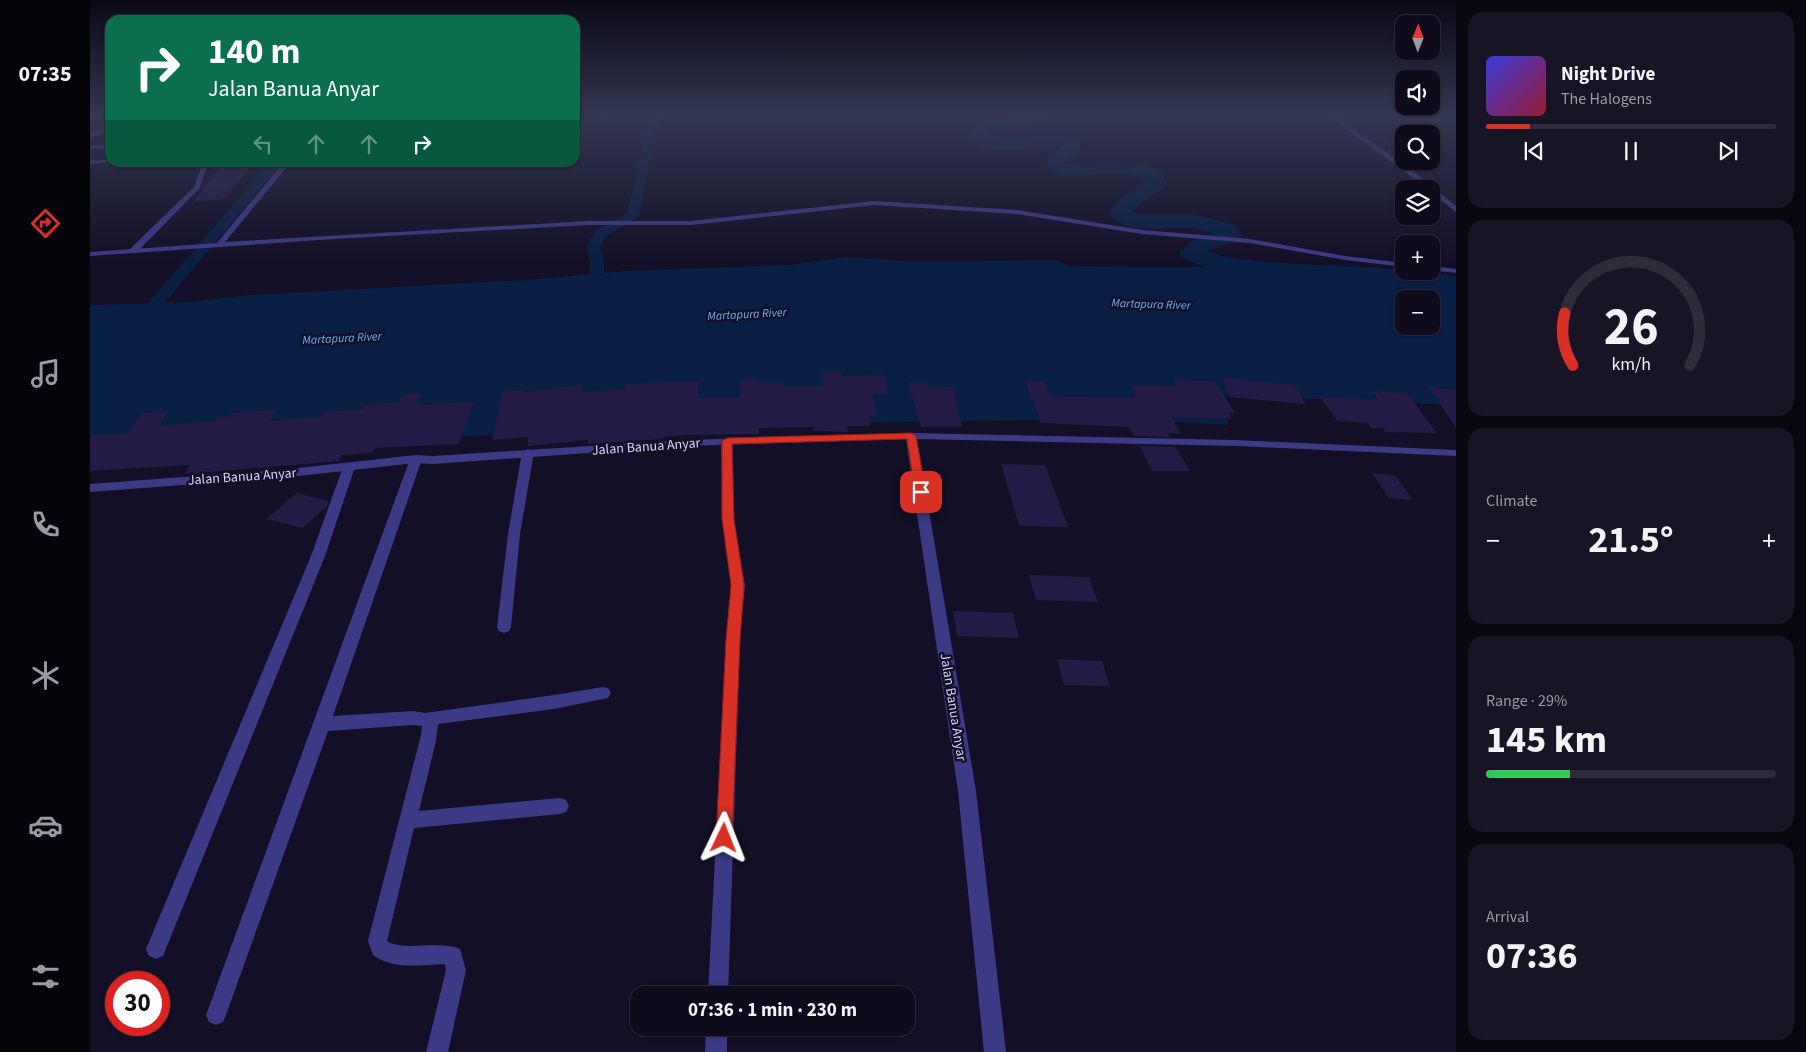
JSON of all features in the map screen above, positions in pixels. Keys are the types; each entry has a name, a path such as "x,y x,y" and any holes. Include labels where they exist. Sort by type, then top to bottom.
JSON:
{"street":[{"path":"1399,163 1456,210"},
{"path":"133,251 191,194 200,182 204,167"},
{"path":"219,245 284,167"},
{"path":"90,254 197,246 612,223 692,223 874,203 1002,211 1128,230 1250,240 1337,257 1395,264"},
{"path":"1440,269 1456,271"},
{"path":"911,436 1236,443 1456,453"},
{"name":"Jalan Banua Anyar","path":"90,488 349,467 416,459 433,460 528,452 727,441 911,436 967,791 995,1052"},
{"path":"718,986 732,660 738,585 728,519 727,441"},
{"path":"504,627 514,534 528,452"},
{"path":"216,1015 416,459"},
{"path":"156,949 318,556 349,467"},
{"path":"322,724 413,718 427,719 554,702 603,693"},
{"path":"427,719 431,727 430,734 377,944 382,950 394,955 445,954 453,956 455,959 456,970 437,1052"},
{"path":"408,820 560,806"},
{"path":"716,1052 717,1036"}],"water":[{"name":"Martapura River","path":"847,257 911,261 1055,260 1069,266 1150,267 1216,267 1229,258 1395,269 1395,280 1440,280 1440,274 1456,276 1456,405 1226,395 1228,425 1157,421 1036,420 674,425 414,439 90,464 90,305 189,302 250,295 526,280 627,271 789,265"}],"building":[{"path":"221,167 250,167 225,199 193,202"},
{"path":"822,372 841,372 841,376 884,375 888,394 873,394 877,416 869,416 870,426 847,426 848,432 814,431 813,427 759,428 759,434 686,435 663,437 663,439 588,444 588,440 528,446 528,437 492,440 503,391 524,390 524,392 582,385 581,392 626,390 626,384 698,381 699,398 740,397 741,380 759,380 759,383 784,383 784,387 824,386"},
{"path":"1222,378 1295,385 1305,404 1229,397"},
{"path":"1174,380 1215,381 1235,413 1229,413 1232,419 1171,417 1181,434 1168,433 1170,437 1134,436 1129,427 1041,423 1025,381 1044,381 1050,396 1136,398 1130,385 1178,387"},
{"path":"908,383 928,383 930,388 953,387 962,427 921,427"},
{"path":"1429,387 1456,390 1456,428"},
{"path":"1372,391 1407,393 1437,433 1385,432 1383,428 1371,428 1367,423 1338,421 1319,397 1379,400"},
{"path":"403,394 421,394 416,405 474,402 459,444 374,448 372,453 342,455 339,461 184,474 190,465 90,471 90,435 127,434 142,413 169,411 159,426 215,421 218,417 230,416 232,413 276,410 270,421 321,417 323,412 362,410 364,405 399,402"},
{"path":"1139,446 1175,447 1190,471 1152,471"},
{"path":"1001,464 1045,465 1068,527 1019,526"},
{"path":"1372,473 1395,475 1413,500 1389,498"},
{"path":"297,493 329,501 327,506 303,528 266,519"},
{"path":"1029,575 1089,577 1098,602 1036,600"},
{"path":"953,611 1013,613 1019,638 957,636"},
{"path":"1057,659 1102,661 1110,686 1064,685"}],"waterway":[{"path":"597,305 597,261 593,247 601,233 633,216 646,163"},
{"path":"1054,163 1063,170 1122,168 1134,169 1155,177 1157,183 1130,200 1120,212 1125,217 1135,221 1192,221 1227,230 1231,235 1200,246 1191,253 1230,266 1238,271 1245,277 1257,298"},
{"path":"136,327 273,167"}],"route":[{"path":"724,838 733,640 738,585 734,547 728,519 727,441 911,436 921,492"}]}
